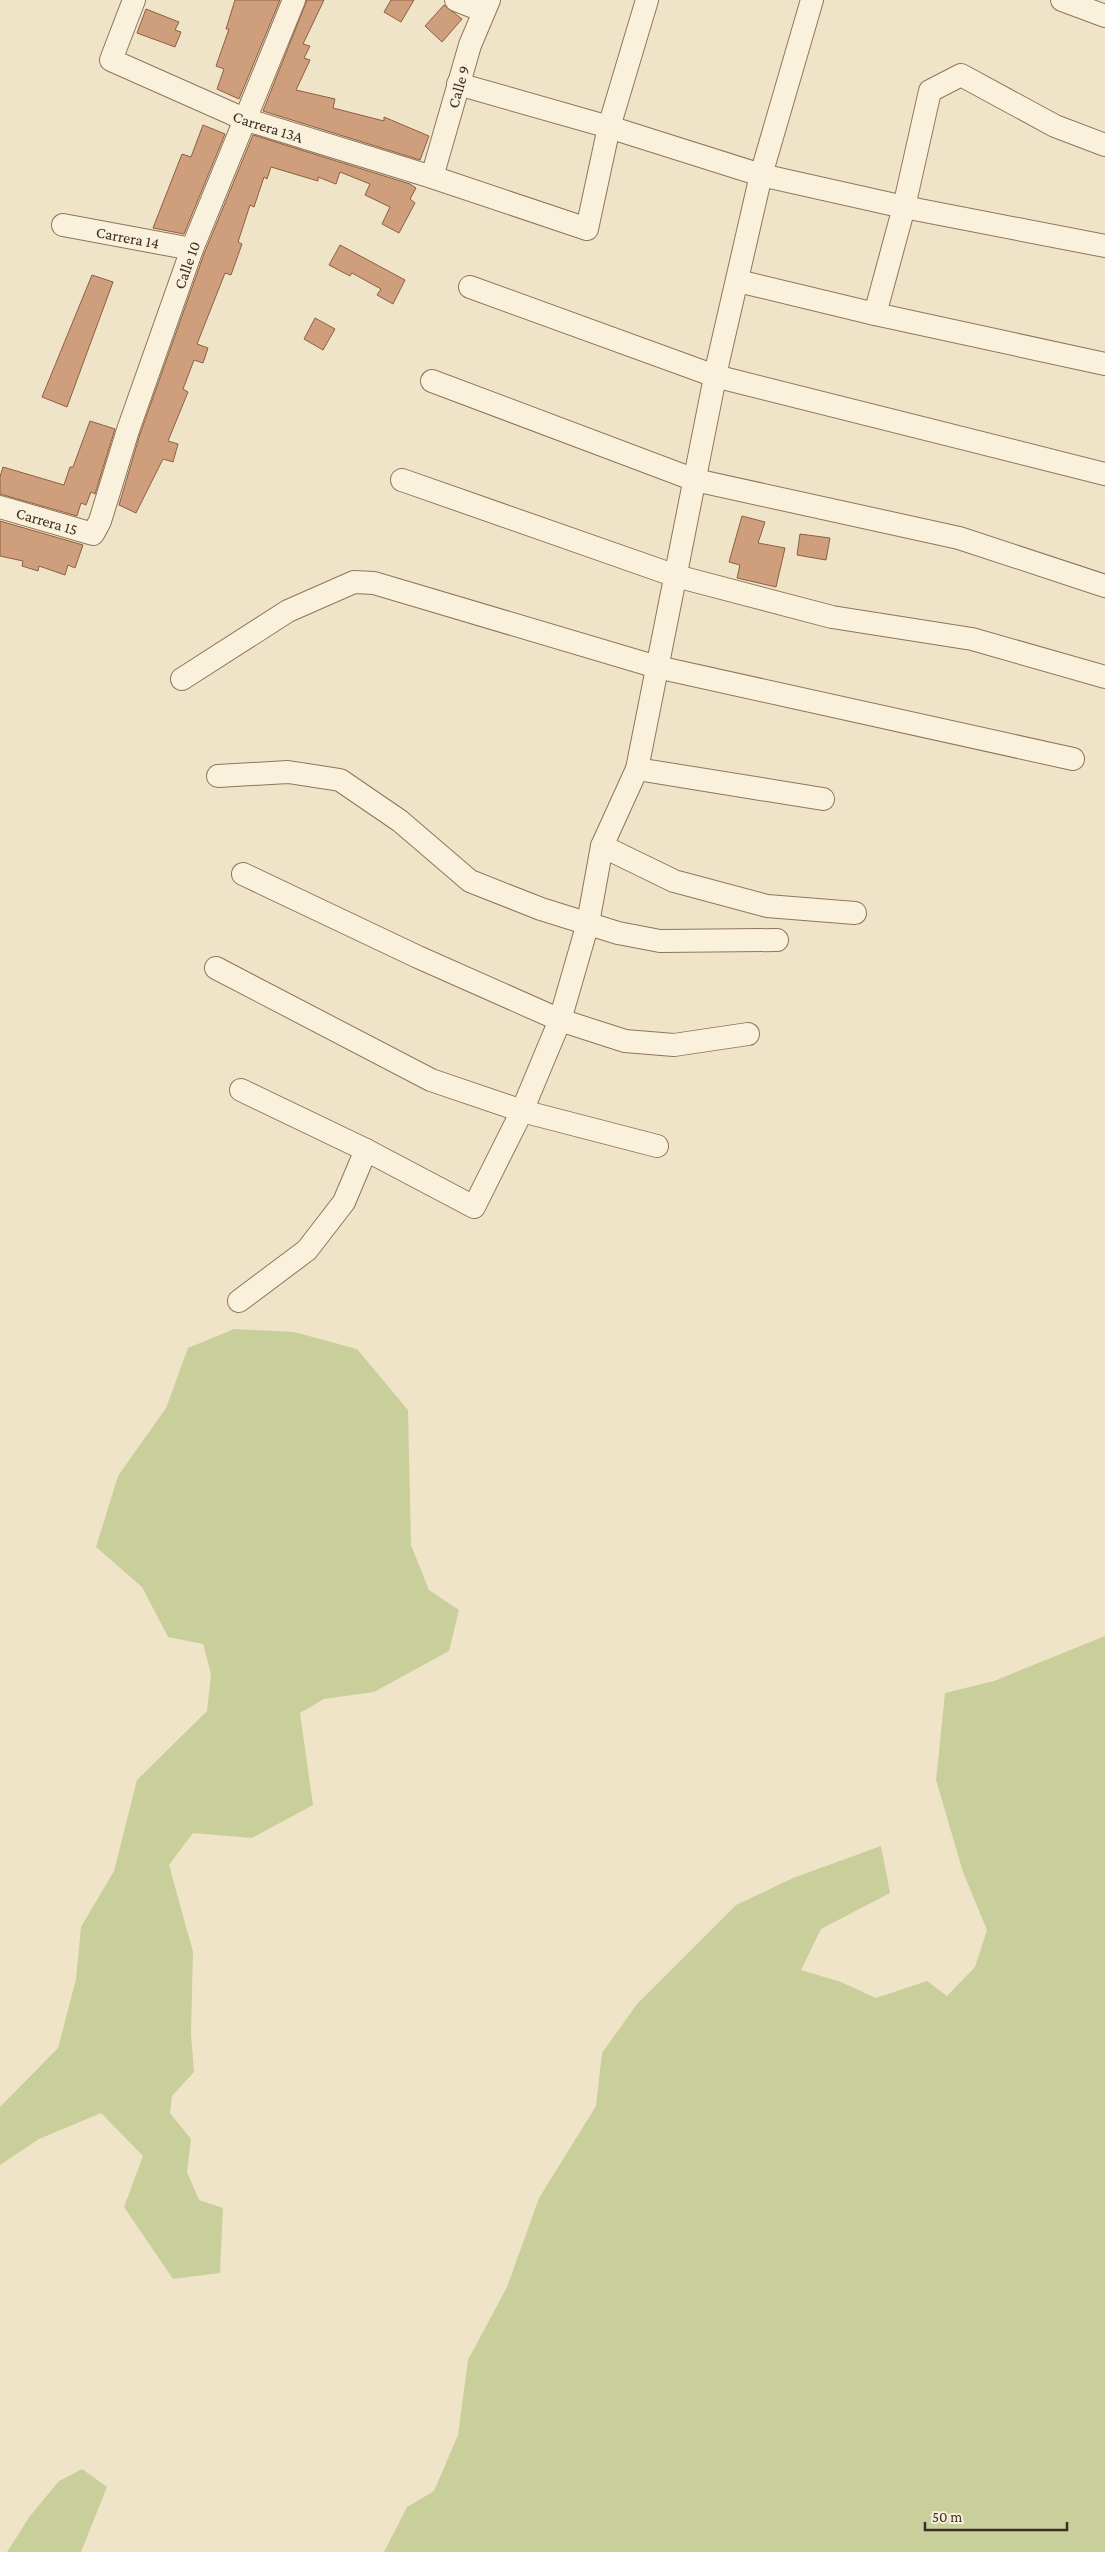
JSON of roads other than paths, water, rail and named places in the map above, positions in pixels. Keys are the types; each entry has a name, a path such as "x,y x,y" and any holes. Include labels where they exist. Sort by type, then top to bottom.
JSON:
{"street":[{"name":"Carrera 13A","path":"134,0 111,60 244,119 432,177 587,229 609,127"},
{"name":"Calle 10","path":"93,534 100,521 128,430 192,249 294,0"},
{"path":"456,0 487,6"},
{"path":"609,127 648,0"},
{"path":"241,1090 366,1150 474,1207 522,1111 560,1020 588,923 602,846 637,769 715,376 761,175 812,0"},
{"path":"1062,0 1105,16"},
{"name":"Calle 9","path":"432,177 470,45 487,6"},
{"path":"875,314 904,207 930,91 961,75 1056,126 1105,145"},
{"path":"458,84 609,127 761,175 904,207 1105,246"},
{"name":"Carrera 14","path":"63,225 192,249"},
{"path":"738,281 875,314 1105,364"},
{"path":"470,286 715,376 1105,474"},
{"path":"432,381 695,480 959,538 1105,586"},
{"path":"402,480 676,576 832,617 972,639 1105,676"},
{"name":"Carrera 15","path":"0,507 93,534"},
{"path":"182,678 288,610 354,582 374,583 657,668 1073,759"},
{"path":"637,769 823,799"},
{"path":"218,776 288,772 340,780 400,821 470,881 541,908 618,933 660,941 777,940"},
{"path":"602,846 674,880 767,906 855,913"},
{"path":"243,874 418,957 560,1020 625,1041 674,1045 748,1034"},
{"path":"216,968 431,1080 522,1111 657,1146"},
{"path":"239,1301 308,1250 344,1202 366,1150"}]}
